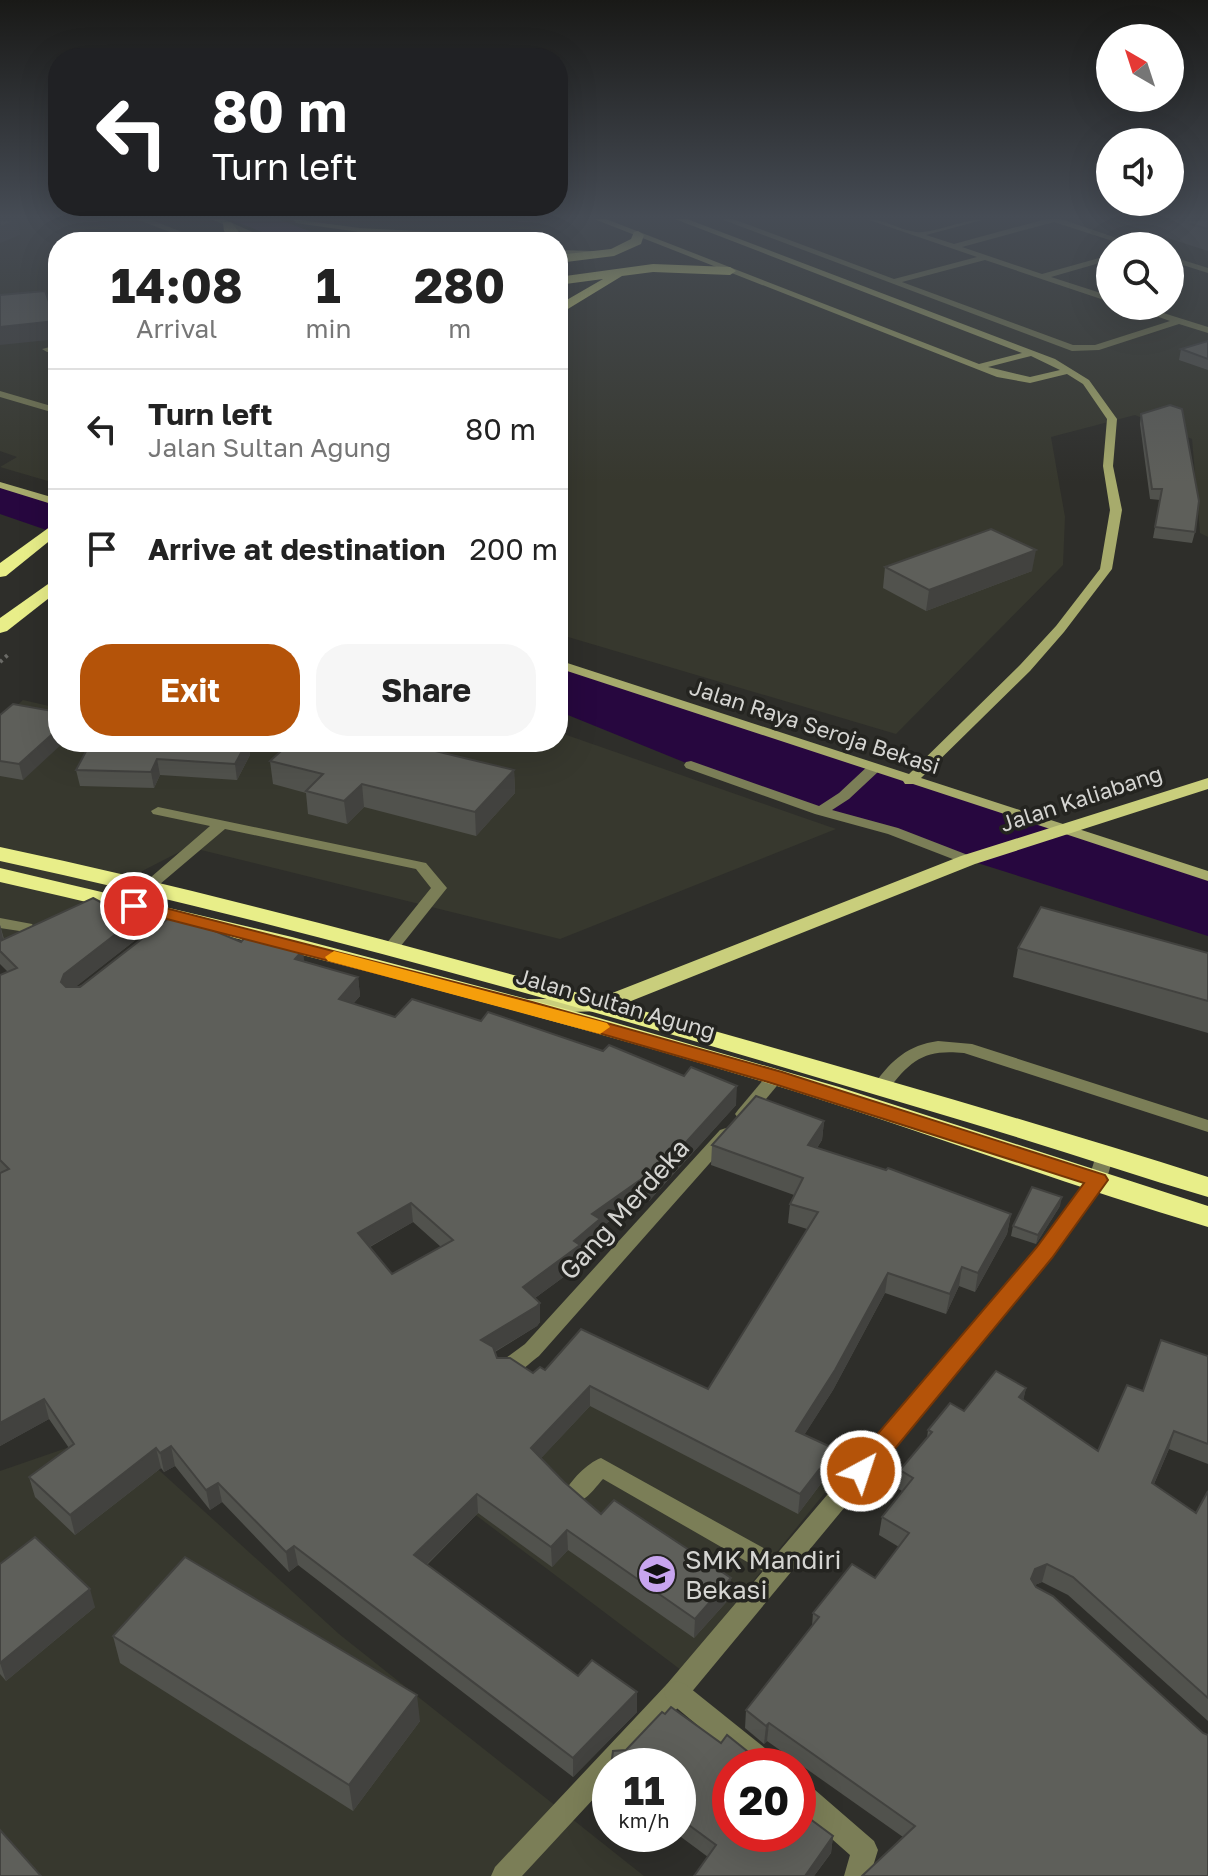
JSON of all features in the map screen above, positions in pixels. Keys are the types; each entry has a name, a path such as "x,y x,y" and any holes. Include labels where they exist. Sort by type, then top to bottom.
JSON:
{"highway":[{"path":"0,572 48,534"},
{"path":"0,627 48,590"},
{"name":"Jalan Sultan Agung","path":"0,854 148,887 599,1006 881,1087 1208,1187"},
{"name":"Jalan Sultan Agung","path":"0,875 180,917 525,1006 775,1077 1208,1217"}],"main road":[{"name":"Jalan Kaliabang","path":"599,1006 968,860 1208,783"},
{"path":"525,1006 599,1006"}],"street":[{"path":"822,307 978,367 1021,380 1070,371"},
{"path":"910,307 1032,353 1086,382 1112,419 1108,466 1116,510 1106,569 1043,648 974,721 910,781"},
{"path":"960,307 1072,348 1096,348 1179,321"},
{"path":"1176,320 1208,330"},
{"path":"978,367 1032,353"},
{"path":"0,394 48,408"},
{"path":"0,485 48,500"},
{"name":"Jalan Raya Seroja Bekasi","path":"568,667 872,771 910,781 1050,832 1208,876"},
{"path":"691,765 820,811 893,831 968,860"},
{"path":"820,811 844,796 872,771"},
{"path":"158,811 421,866 439,888 390,949"},
{"path":"148,887 222,824"},
{"path":"80,914 111,900"},
{"path":"157,935 180,917"},
{"path":"0,923 33,930 14,947"},
{"path":"881,1087 900,1060 930,1047 944,1045 966,1048 1208,1126"},
{"name":"Gang Merdeka","path":"506,1369 532,1350 775,1077"},
{"path":"504,1876 676,1692 1045,1252 1098,1180 1105,1154"},
{"path":"575,1494 601,1467 780,1569"},
{"path":"676,1692 745,1748"},
{"path":"816,1808 865,1850 857,1876"}],"path":[{"path":"0,662 9,654"}],"shaded area":[{"path":"0,307 48,307 48,481 0,467 17,457 0,451"},
{"path":"568,307 1096,307 1096,320 1184,320 1184,307 1208,307 1208,537 1200,533 1192,439 1135,415 1051,437 1065,517 1063,565 896,734 568,637"},
{"path":"0,486 48,501 48,531 0,514"},
{"path":"568,667 1208,876 1208,936 968,860 691,765 568,715"},
{"path":"23,700 48,706 48,752 568,752 568,735 836,829 560,939 189,847 0,944 0,721"},
{"name":"SMK Mandiri Bekasi","path":"578,1339 845,1468 681,1670 428,1479"},
{"path":"116,1431 339,1634 592,1835 592,1852 614,1852 644,1876 0,1876 0,1471"}],"building":[{"path":"0,307 48,307 48,322 0,327"},
{"path":"1208,341 1208,359 1181,349"},
{"path":"1170,405 1182,409 1199,501 1195,532 1155,527 1162,489 1152,489 1141,414"},
{"path":"991,529 1036,550 929,590 885,567"},
{"path":"13,704 48,710 48,738 19,764 0,761 0,715"},
{"path":"86,752 242,752 235,764 157,759 151,772 76,770"},
{"path":"280,752 439,752 514,770 475,812 362,784 344,801 306,791 323,774 270,761"},
{"path":"93,898 134,920 64,974 61,982 66,987 80,987 174,914 241,942 247,935 303,950 295,959 358,977 339,999 395,1017 412,999 481,1021 488,1012 603,1051 609,1045 684,1076 691,1067 737,1086 650,1182 643,1178 592,1214 600,1219 574,1241 580,1245 523,1287 540,1303 537,1306 481,1340 493,1347 497,1358 510,1358 533,1373 540,1367 545,1370 581,1329 708,1389 818,1212 790,1204 803,1178 712,1145 756,1096 824,1121 808,1145 886,1170 888,1168 1011,1214 978,1273 962,1267 950,1294 888,1273 835,1370 796,1431 835,1449 800,1494 590,1386 531,1448 601,1514 614,1500 731,1578 695,1619 567,1530 551,1547 477,1494 414,1555 578,1676 592,1660 637,1692 573,1758 294,1546 286,1552 218,1483 206,1490 171,1446 160,1453 156,1448 70,1515 29,1477 74,1444 44,1399 0,1423 0,1173 9,1169 0,1160 0,975 17,968 0,951 0,941","holes":["411,1203 453,1240 392,1274 358,1233"]},
{"path":"1041,907 1208,953 1208,1001 1018,948"},
{"path":"1032,1187 1062,1197 1038,1235 1013,1226"},
{"path":"1161,1340 1208,1356 1208,1444 1174,1431 1152,1483 1196,1513 1208,1491 1208,1698 1073,1577 1047,1564 1035,1569 1031,1579 1036,1587 1053,1596 1208,1735 1208,1876 862,1876 915,1826 816,1756 816,1748 804,1748 769,1723 766,1726 746,1710 819,1617 813,1613 852,1564 875,1578 909,1533 882,1517 913,1478 900,1470 932,1432 928,1430 950,1403 964,1411 996,1371 1026,1388 1019,1397 1098,1451 1127,1385 1143,1391"},
{"path":"35,1537 90,1589 0,1663 0,1564"},
{"path":"185,1557 417,1695 349,1785 113,1636"},
{"path":"671,1707 721,1743 727,1735 743,1748 712,1748 712,1842 696,1830 696,1748 628,1748 662,1712 665,1714"},
{"path":"816,1823 833,1836 805,1876 694,1876 712,1851 816,1852"},
{"path":"0,1830 41,1876 0,1876"}],"slow traffic":[{"path":"334,957 600,1027"}],"place":[{"name":"SMK Mandiri Bekasi","path":"657,1574"}],"route":[{"path":"134,906 525,1006 775,1077 1098,1180 1045,1252 861,1471"}]}
